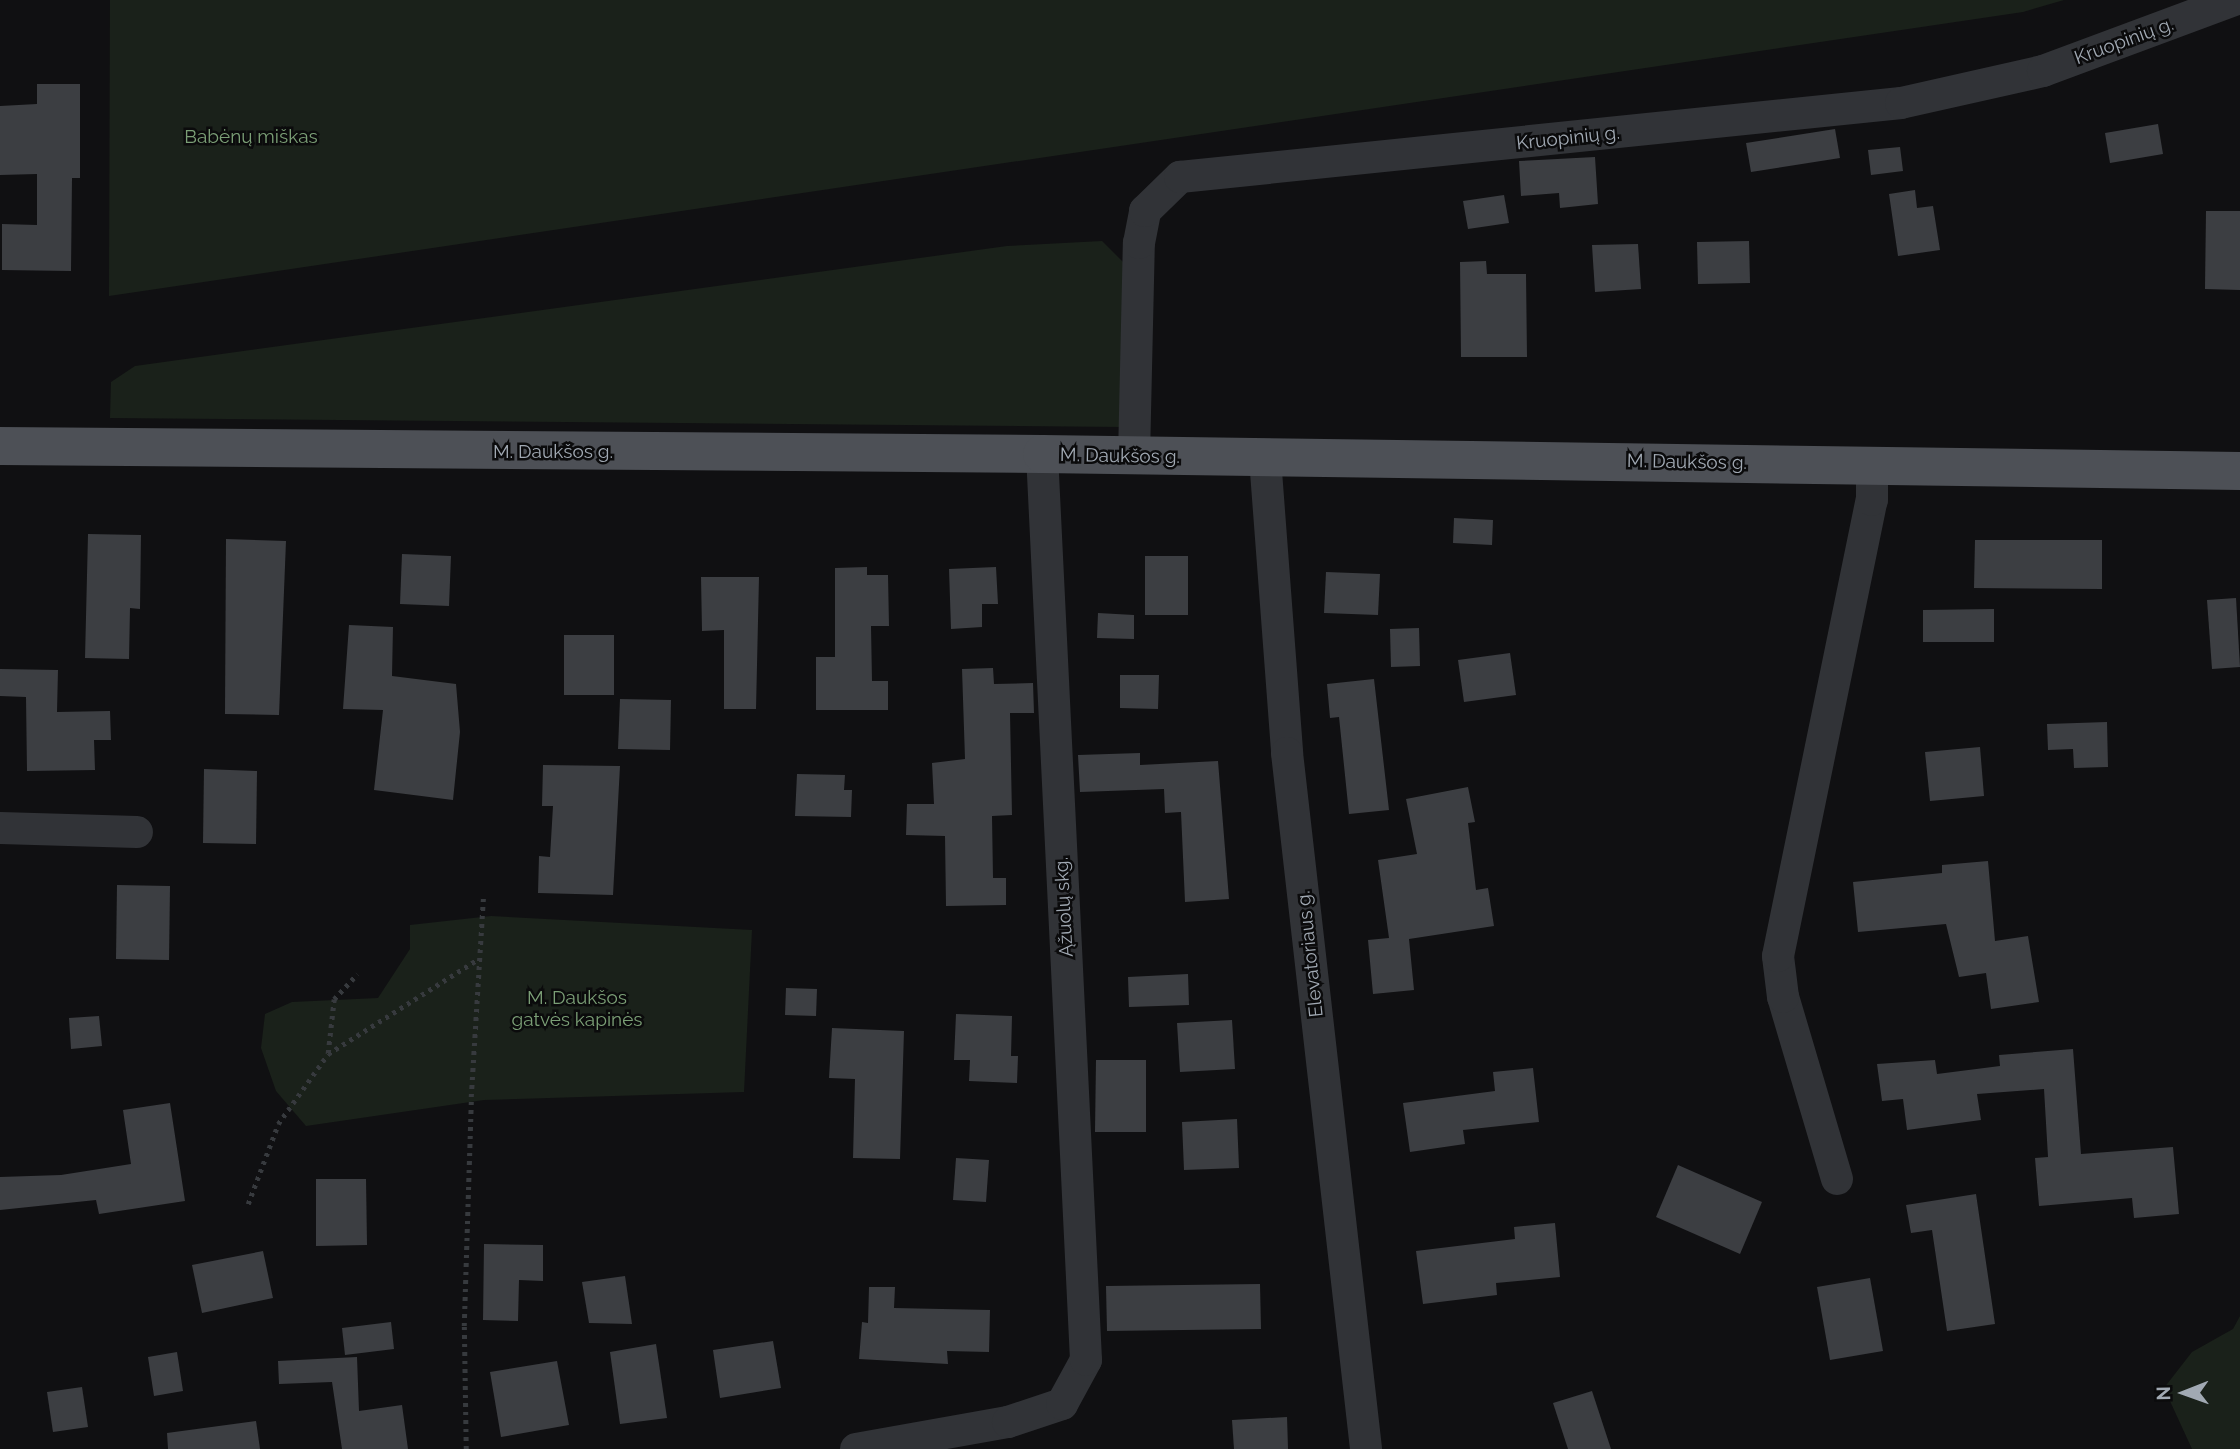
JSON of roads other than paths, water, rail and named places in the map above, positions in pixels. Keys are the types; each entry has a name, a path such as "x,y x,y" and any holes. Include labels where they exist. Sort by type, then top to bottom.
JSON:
{"main road":[{"name":"M. Daukšos g.","path":"0,446 1042,454 2240,471"}],"street":[{"name":"Kruopinių g.","path":"1134,457 1139,243 1144,211 1180,177 1901,103 2043,71 2234,0"},
{"name":"Ąžuolų skg.","path":"856,1449 1007,1422 1062,1404 1086,1360 1042,454"},
{"name":"Elevatoriaus g.","path":"1265,458 1287,753 1366,1449"},
{"path":"1837,1179 1783,997 1778,956 1872,500 1872,465"},
{"path":"0,828 137,832"}],"park label":[{"name":"Babėnų miškas","path":"251,137"},
{"name":"M. Daukšos gatvės kapinės","path":"577,1009"}]}
